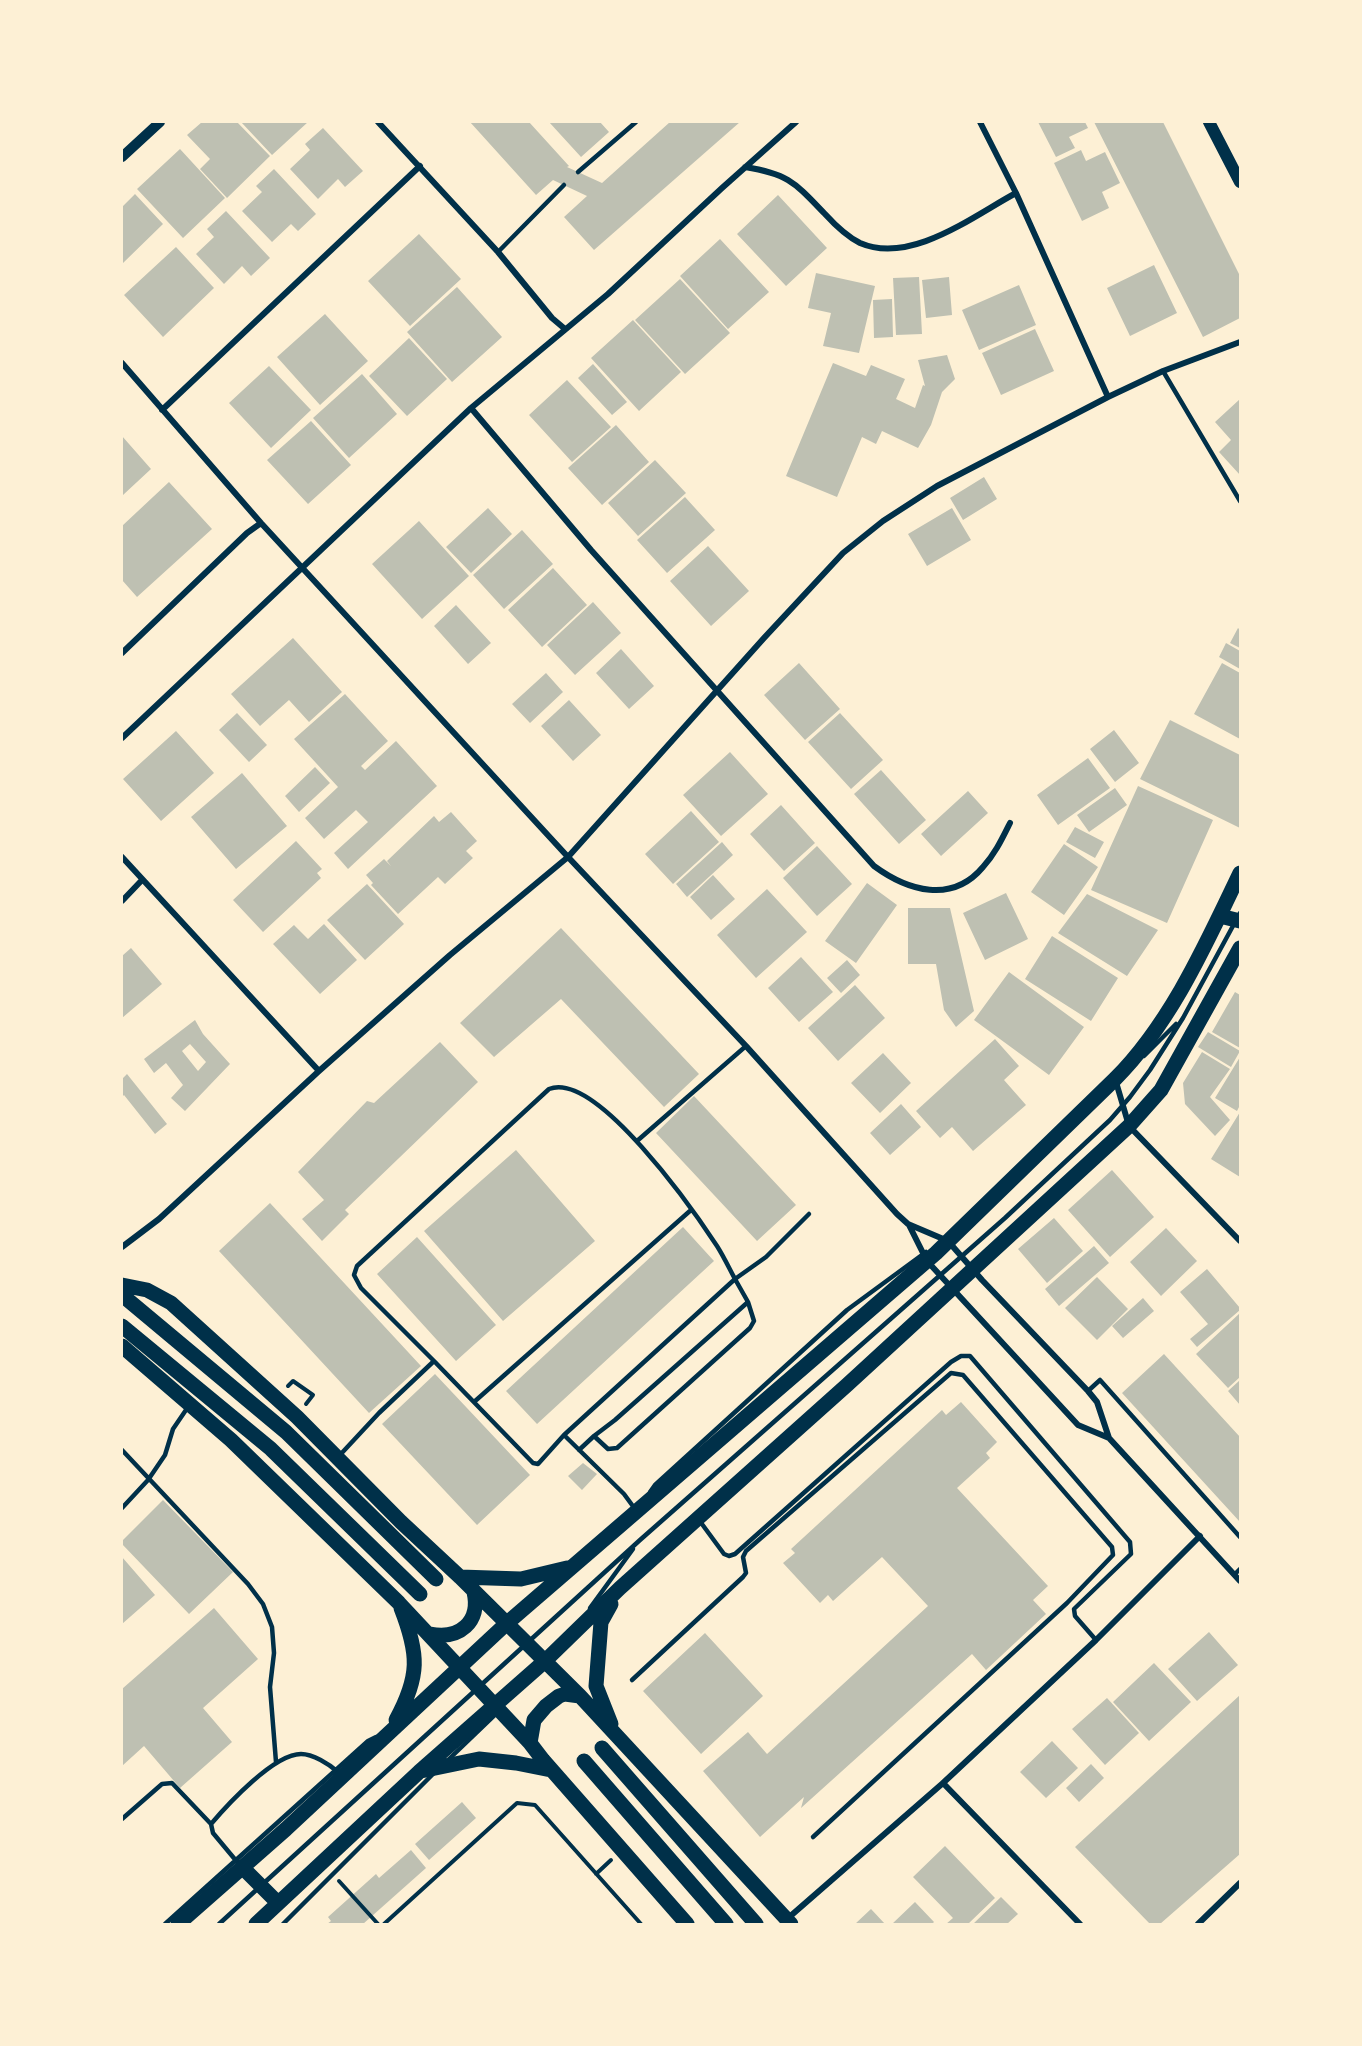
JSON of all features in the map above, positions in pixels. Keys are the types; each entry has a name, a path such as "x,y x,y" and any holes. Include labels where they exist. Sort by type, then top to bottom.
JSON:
{"main road":[{"path":"1209,122 1240,182"},
{"path":"178,1924 339,1772 390,1730 506,1624 927,1261 1115,1079 1136,1058 1176,997 1220,916 1240,873"},
{"path":"1220,916 1240,921"},
{"path":"256,1924 418,1772 545,1661 620,1588 847,1385 1129,1125 1161,1090 1240,948"},
{"path":"122,1285 147,1290 171,1304 297,1417 401,1522 580,1695 789,1922"},
{"path":"122,1295 286,1432 436,1580"},
{"path":"122,1326 272,1449 420,1594"},
{"path":"122,1346 231,1440 430,1634 530,1743 551,1770 687,1924"},
{"path":"460,1577 522,1579 571,1568"},
{"path":"616,1736 596,1686 601,1622 620,1588"},
{"path":"430,1634 442,1637 454,1634 466,1626 475,1614 477,1605 474,1592"},
{"path":"390,1730 408,1699 414,1677 411,1634 399,1603"},
{"path":"530,1743 534,1720 546,1706 565,1694 580,1695"},
{"path":"602,1748 756,1924"},
{"path":"418,1772 478,1759 551,1770"},
{"path":"584,1761 726,1924"},
{"path":"239,1865 278,1903"}],"street":[{"path":"122,157 160,122"},
{"path":"378,122 498,252 552,318 565,329"},
{"path":"122,738 471,408 608,294 796,122"},
{"path":"980,122 1016,193 1108,398"},
{"path":"162,410 420,166"},
{"path":"745,167 765,170 788,178 840,230 861,243 886,248 912,246 940,235 1016,193"},
{"path":"122,1247 159,1219 319,1071 450,956 568,857 843,553 883,521 937,486 1163,371 1240,342"},
{"path":"122,363 261,523 568,857 746,1046 897,1214 908,1224 948,1241 1088,1391 1097,1402 1109,1438"},
{"path":"471,408 591,550 874,866 886,875 912,886 938,891 951,889 969,880 983,868 1010,823"},
{"path":"122,653 247,533 261,523"},
{"path":"122,857 319,1071"},
{"path":"122,901 142,880"},
{"path":"1115,1079 1129,1125 1240,1240"},
{"path":"908,1224 927,1261 1078,1425 1109,1438 1240,1581"},
{"path":"789,1922 943,1784 1096,1640 1200,1536"},
{"path":"943,1784 1080,1924"},
{"path":"1198,1924 1240,1883"}],"lane":[{"path":"578,172 636,122"},
{"path":"498,252 564,185"},
{"path":"1163,371 1240,501"},
{"path":"219,1924 640,1540 1005,1218 1110,1120 1150,1070 1183,1018 1240,913"},
{"path":"564,1435 624,1494 643,1506 655,1485 847,1310 978,1214 1022,1176 1089,1113 1183,1018"},
{"path":"637,1141 746,1046"},
{"path":"594,1437 608,1449 617,1448 750,1328 754,1321 748,1302 735,1279 718,1248 691,1210 637,1141 601,1106 584,1094 562,1086 549,1089 357,1266 354,1275 361,1288 535,1464 538,1464 564,1435 735,1279 766,1257 809,1214"},
{"path":"474,1402 691,1210"},
{"path":"579,1450 748,1302"},
{"path":"697,1518 724,1554 729,1556 735,1554 951,1362 961,1356 969,1356 1130,1542 1131,1554 1074,1609"},
{"path":"337,1458 379,1413 434,1361"},
{"path":"632,1680 746,1574 743,1561 746,1551 951,1373 963,1375 1112,1547 1113,1555 1067,1603 813,1837"},
{"path":"1088,1391 1100,1380 1240,1537"},
{"path":"122,1508 148,1480 165,1455 173,1429 190,1404"},
{"path":"122,1450 240,1576 263,1604 272,1627 274,1653 270,1687 276,1762"},
{"path":"283,1924 552,1659 640,1540"},
{"path":"735,1554 743,1561"},
{"path":"1234,1574 1240,1569"},
{"path":"1067,1603 1074,1609 1075,1616 1096,1640"},
{"path":"211,1824 229,1803 276,1762 291,1755 303,1753 329,1764 339,1772"},
{"path":"122,1820 162,1784 172,1783 211,1824 213,1833 239,1865 165,1924"}],"path":[{"path":"293,1381 313,1395 297,1417"},
{"path":"384,1924 517,1803 536,1805 641,1924"},
{"path":"322,1862 378,1924"}],"building":[{"path":"202,122 237,122 270,156 227,198 200,169 210,159 187,135"},
{"path":"241,122 308,122 272,155"},
{"path":"470,122 529,122 569,166 567,167 602,183 670,122 740,122 594,250 564,217 587,196 553,180 536,195"},
{"path":"549,122 600,122 609,132 581,157"},
{"path":"1038,122 1085,122 1088,128 1069,137 1075,148 1056,157"},
{"path":"1094,122 1163,122 1240,276 1240,318 1203,337"},
{"path":"323,128 363,171 345,187 338,179 318,199 290,169 310,150 305,144"},
{"path":"180,149 225,198 183,238 137,189"},
{"path":"1081,150 1086,161 1105,152 1120,183 1102,192 1109,208 1082,221 1054,163"},
{"path":"274,169 316,214 298,231 291,224 272,242 242,211 262,192 256,186"},
{"path":"135,194 163,224 122,264 122,207"},
{"path":"778,195 827,248 786,286 737,234"},
{"path":"226,211 270,258 251,276 242,266 224,284 196,254 214,237 207,229"},
{"path":"419,234 461,279 410,326 368,281"},
{"path":"720,239 769,292 728,329 680,276"},
{"path":"176,247 214,288 163,337 124,295"},
{"path":"1154,265 1177,313 1130,336 1107,288"},
{"path":"816,273 875,286 859,353 823,346 831,313 808,308"},
{"path":"919,277 922,334 896,335 893,278"},
{"path":"949,277 952,315 926,318 922,280"},
{"path":"680,279 730,333 685,374 635,320"},
{"path":"1019,285 1036,325 979,350 962,310"},
{"path":"457,287 502,337 452,382 407,332"},
{"path":"892,299 893,337 874,338 873,300"},
{"path":"325,314 368,361 320,405 277,357"},
{"path":"633,320 681,372 639,411 591,358"},
{"path":"1035,329 1054,371 1001,395 982,353"},
{"path":"409,338 447,379 407,416 369,376"},
{"path":"947,355 955,379 942,392 931,425 918,448 882,431 876,444 862,437 837,497 786,476 833,363 866,376 871,365 905,379 896,399 915,408 923,385 925,386 918,360"},
{"path":"593,364 627,402 612,415 578,378"},
{"path":"269,366 311,410 271,448 229,403"},
{"path":"362,374 397,414 349,458 313,418"},
{"path":"567,380 611,427 572,462 529,415"},
{"path":"1240,399 1240,475 1219,452 1231,440 1215,422"},
{"path":"311,421 351,465 308,504 267,460"},
{"path":"616,425 649,462 602,505 568,468"},
{"path":"122,436 151,469 123,495 122,493"},
{"path":"655,460 686,493 638,536 608,503"},
{"path":"984,477 997,499 963,520 950,498"},
{"path":"169,482 212,529 137,597 122,580 122,526"},
{"path":"685,497 715,530 667,573 637,540"},
{"path":"488,508 512,534 471,573 446,547"},
{"path":"952,508 971,540 927,566 908,534"},
{"path":"419,521 469,576 422,619 372,564"},
{"path":"522,530 553,564 504,609 473,575"},
{"path":"708,546 749,591 711,626 670,581"},
{"path":"553,568 587,605 542,647 508,610"},
{"path":"593,602 621,633 575,675 547,645"},
{"path":"456,605 491,643 468,664 434,626"},
{"path":"1238,628 1240,630 1240,648 1230,643"},
{"path":"293,638 342,692 309,722 289,700 260,726 231,694"},
{"path":"1226,643 1240,651 1240,669 1219,657"},
{"path":"621,649 654,686 629,709 596,673"},
{"path":"799,663 840,709 805,740 764,695"},
{"path":"1222,663 1240,673 1240,739 1194,714"},
{"path":"546,673 563,692 530,723 512,704"},
{"path":"345,694 388,741 361,766 365,770 396,741 437,786 348,869 334,853 368,822 356,810 324,839 305,818 338,787 294,739"},
{"path":"569,700 601,735 573,761 541,726"},
{"path":"237,713 267,745 249,762 219,730"},
{"path":"840,713 883,760 851,789 808,742"},
{"path":"1170,720 1240,755 1240,828 1140,779"},
{"path":"1114,730 1139,763 1115,782 1090,749"},
{"path":"176,731 214,773 161,821 123,779"},
{"path":"730,752 768,794 721,836 683,795"},
{"path":"1088,758 1110,788 1058,825 1037,795"},
{"path":"315,767 330,783 299,812 285,796"},
{"path":"881,770 926,820 899,844 854,794"},
{"path":"242,773 287,826 236,869 191,817"},
{"path":"1138,786 1213,820 1167,923 1091,890"},
{"path":"1115,788 1127,805 1089,832 1077,815"},
{"path":"968,791 988,813 941,856 921,834"},
{"path":"781,805 815,843 784,871 750,834"},
{"path":"691,811 719,842 673,884 645,854"},
{"path":"451,812 477,841 466,851 473,858 445,884 438,877 398,914 371,885 373,883 366,875 384,859 391,866 387,861 434,816 439,822"},
{"path":"1075,827 1104,842 1095,858 1066,842"},
{"path":"296,841 322,869 317,873 321,878 263,932 233,900"},
{"path":"722,842 733,855 687,897 676,884"},
{"path":"1064,844 1098,867 1064,915 1031,892"},
{"path":"817,846 852,884 817,916 783,878"},
{"path":"713,875 735,899 711,920 690,897"},
{"path":"867,883 897,905 856,963 825,941"},
{"path":"367,884 404,924 365,960 327,920"},
{"path":"767,889 807,932 756,978 717,935"},
{"path":"1006,893 1028,939 985,960 963,913"},
{"path":"1087,894 1158,930 1127,976 1058,933"},
{"path":"908,908 950,908 974,1011 956,1027 944,1010 936,964 908,964"},
{"path":"324,924 357,960 320,994 273,944 294,925 308,939"},
{"path":"561,928 699,1074 664,1107 561,999 494,1057 460,1023"},
{"path":"1052,936 1118,978 1091,1021 1025,979"},
{"path":"131,948 162,984 122,1018 122,956"},
{"path":"801,957 833,992 799,1022 768,988"},
{"path":"847,960 860,975 841,993 827,978"},
{"path":"1009,972 1084,1027 1049,1075 974,1020"},
{"path":"855,985 885,1018 838,1061 808,1028"},
{"path":"1235,992 1240,995 1240,1048 1212,1032"},
{"path":"195,1020 203,1034 230,1064 185,1111 171,1098 183,1085 166,1063 154,1073 144,1059","holes":["190,1044 206,1062 198,1071 182,1051"]},
{"path":"1208,1032 1240,1051 1231,1067 1198,1047"},
{"path":"995,1039 1019,1066 1004,1080 1026,1105 973,1151 952,1127 940,1138 916,1111"},
{"path":"440,1042 478,1082 345,1210 349,1214 322,1241 302,1219 324,1200 298,1172 367,1101 374,1103"},
{"path":"1202,1052 1230,1069 1210,1097 1230,1120 1215,1136 1185,1104 1183,1083"},
{"path":"883,1053 911,1083 880,1113 851,1083"},
{"path":"1240,1057 1240,1105 1237,1111 1215,1098"},
{"path":"127,1074 167,1124 155,1134 124,1095 122,1097 122,1079"},
{"path":"694,1096 796,1205 757,1241 656,1133"},
{"path":"901,1104 921,1127 890,1155 870,1133"},
{"path":"1240,1112 1240,1177 1211,1159"},
{"path":"516,1150 595,1241 503,1321 424,1231"},
{"path":"1112,1170 1154,1217 1110,1257 1068,1210"},
{"path":"270,1203 421,1366 369,1413 219,1251"},
{"path":"1054,1218 1083,1251 1047,1283 1018,1249"},
{"path":"683,1227 714,1261 537,1424 506,1391"},
{"path":"1166,1228 1197,1261 1161,1296 1130,1262"},
{"path":"417,1237 496,1325 456,1361 377,1274"},
{"path":"1094,1246 1109,1263 1059,1306 1045,1289"},
{"path":"1207,1269 1240,1310 1197,1347 1190,1339 1208,1324 1180,1292"},
{"path":"1097,1277 1128,1309 1097,1340 1065,1308"},
{"path":"1143,1298 1154,1311 1123,1338 1112,1326"},
{"path":"1240,1313 1240,1377 1228,1388 1196,1354"},
{"path":"1164,1354 1240,1437 1240,1522 1122,1393"},
{"path":"435,1374 530,1475 477,1525 382,1424"},
{"path":"1240,1380 1240,1405 1228,1391"},
{"path":"961,1402 997,1442 986,1453 990,1458 957,1488 1048,1586 1033,1600 1046,1614 986,1670 972,1654 801,1808 804,1797 760,1837 703,1771 748,1732 767,1754 928,1606 882,1557 833,1601 828,1595 820,1603 783,1563 795,1553 791,1549 942,1410 946,1415"},
{"path":"583,1463 597,1474 582,1490 568,1476"},
{"path":"163,1500 233,1572 189,1614 122,1544 122,1541"},
{"path":"122,1557 155,1595 122,1624"},
{"path":"214,1608 258,1659 203,1708 232,1742 180,1788 144,1746 122,1766 122,1689"},
{"path":"1209,1632 1238,1665 1197,1701 1168,1669"},
{"path":"705,1633 763,1696 701,1754 643,1691"},
{"path":"1154,1663 1191,1702 1149,1741 1113,1702"},
{"path":"1240,1695 1240,1854 1160,1924 1150,1924 1075,1847"},
{"path":"1107,1698 1139,1733 1105,1765 1072,1729"},
{"path":"1052,1741 1078,1768 1046,1798 1020,1772"},
{"path":"1091,1764 1104,1778 1079,1802 1066,1788"},
{"path":"462,1802 476,1818 429,1860 415,1844"},
{"path":"945,1846 995,1898 968,1924 946,1924 953,1918 913,1877"},
{"path":"411,1850 426,1868 363,1924 327,1924 331,1921 328,1917 376,1874 379,1878"},
{"path":"1001,1897 1018,1914 1007,1924 973,1924"},
{"path":"915,1902 934,1922 932,1924 892,1924"},
{"path":"871,1909 885,1924 855,1924"}]}
